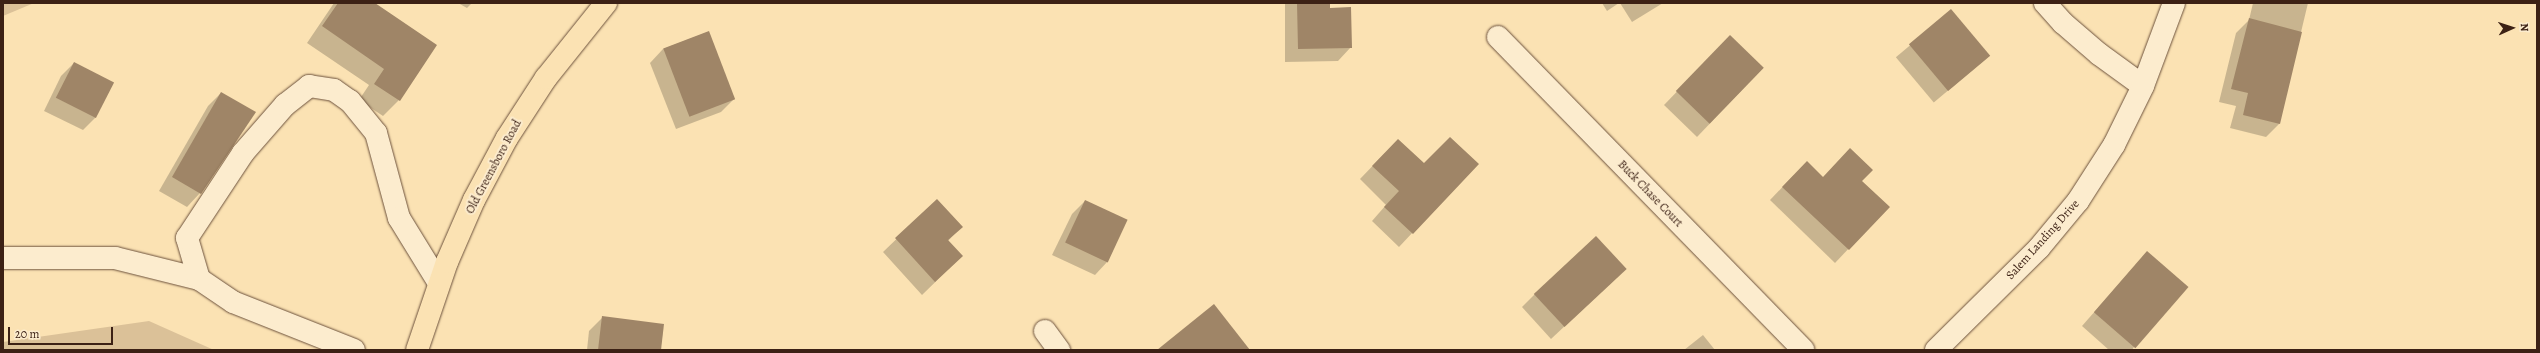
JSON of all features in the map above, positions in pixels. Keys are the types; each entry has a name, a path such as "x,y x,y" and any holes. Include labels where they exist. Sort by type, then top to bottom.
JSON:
{"main road":[{"name":"Old Greensboro Road","path":"417,350 439,284 474,200 507,138 546,78 606,3"}],"street":[{"path":"2045,3 2063,23 2099,54 2143,86"},
{"name":"Salem Landing Drive","path":"1936,350 2039,248 2078,201 2114,145 2143,86 2174,3"},
{"name":"Buck Chase Court","path":"1498,37 1803,350"},
{"path":"199,279 187,238 243,153 285,105 309,86 334,90 350,101 376,132 399,218 439,284"},
{"path":"3,258 115,258 199,279 233,302 354,350"},
{"path":"1045,331 1059,350"}],"shaded area":[{"path":"3,3 34,3 3,16"},
{"path":"149,321 214,350 3,350 3,342"}],"building":[{"path":"338,3 375,3 437,45 400,101 374,84 384,69 322,26"},
{"path":"1297,3 1330,3 1330,8 1351,7 1352,48 1298,49"},
{"path":"1951,9 1990,56 1948,91 1909,44"},
{"path":"2249,18 2302,32 2280,124 2243,115 2248,93 2231,89"},
{"path":"709,31 735,99 689,117 663,49"},
{"path":"1730,35 1764,68 1710,124 1676,91"},
{"path":"74,62 114,82 96,118 56,98"},
{"path":"221,92 256,112 201,194 172,177"},
{"path":"1450,137 1479,164 1413,234 1384,207 1399,191 1372,166 1398,139 1424,163"},
{"path":"1850,148 1873,170 1862,181 1890,207 1849,250 1782,187 1807,161 1823,177"},
{"path":"937,199 963,227 948,240 963,256 935,282 895,238"},
{"path":"1085,200 1128,220 1108,262 1065,243"},
{"path":"1596,236 1627,269 1565,327 1534,294"},
{"path":"2147,251 2189,287 2135,348 2094,312"},
{"path":"1214,304 1250,350 1157,350"},
{"path":"602,316 664,324 661,350 598,350"}]}
